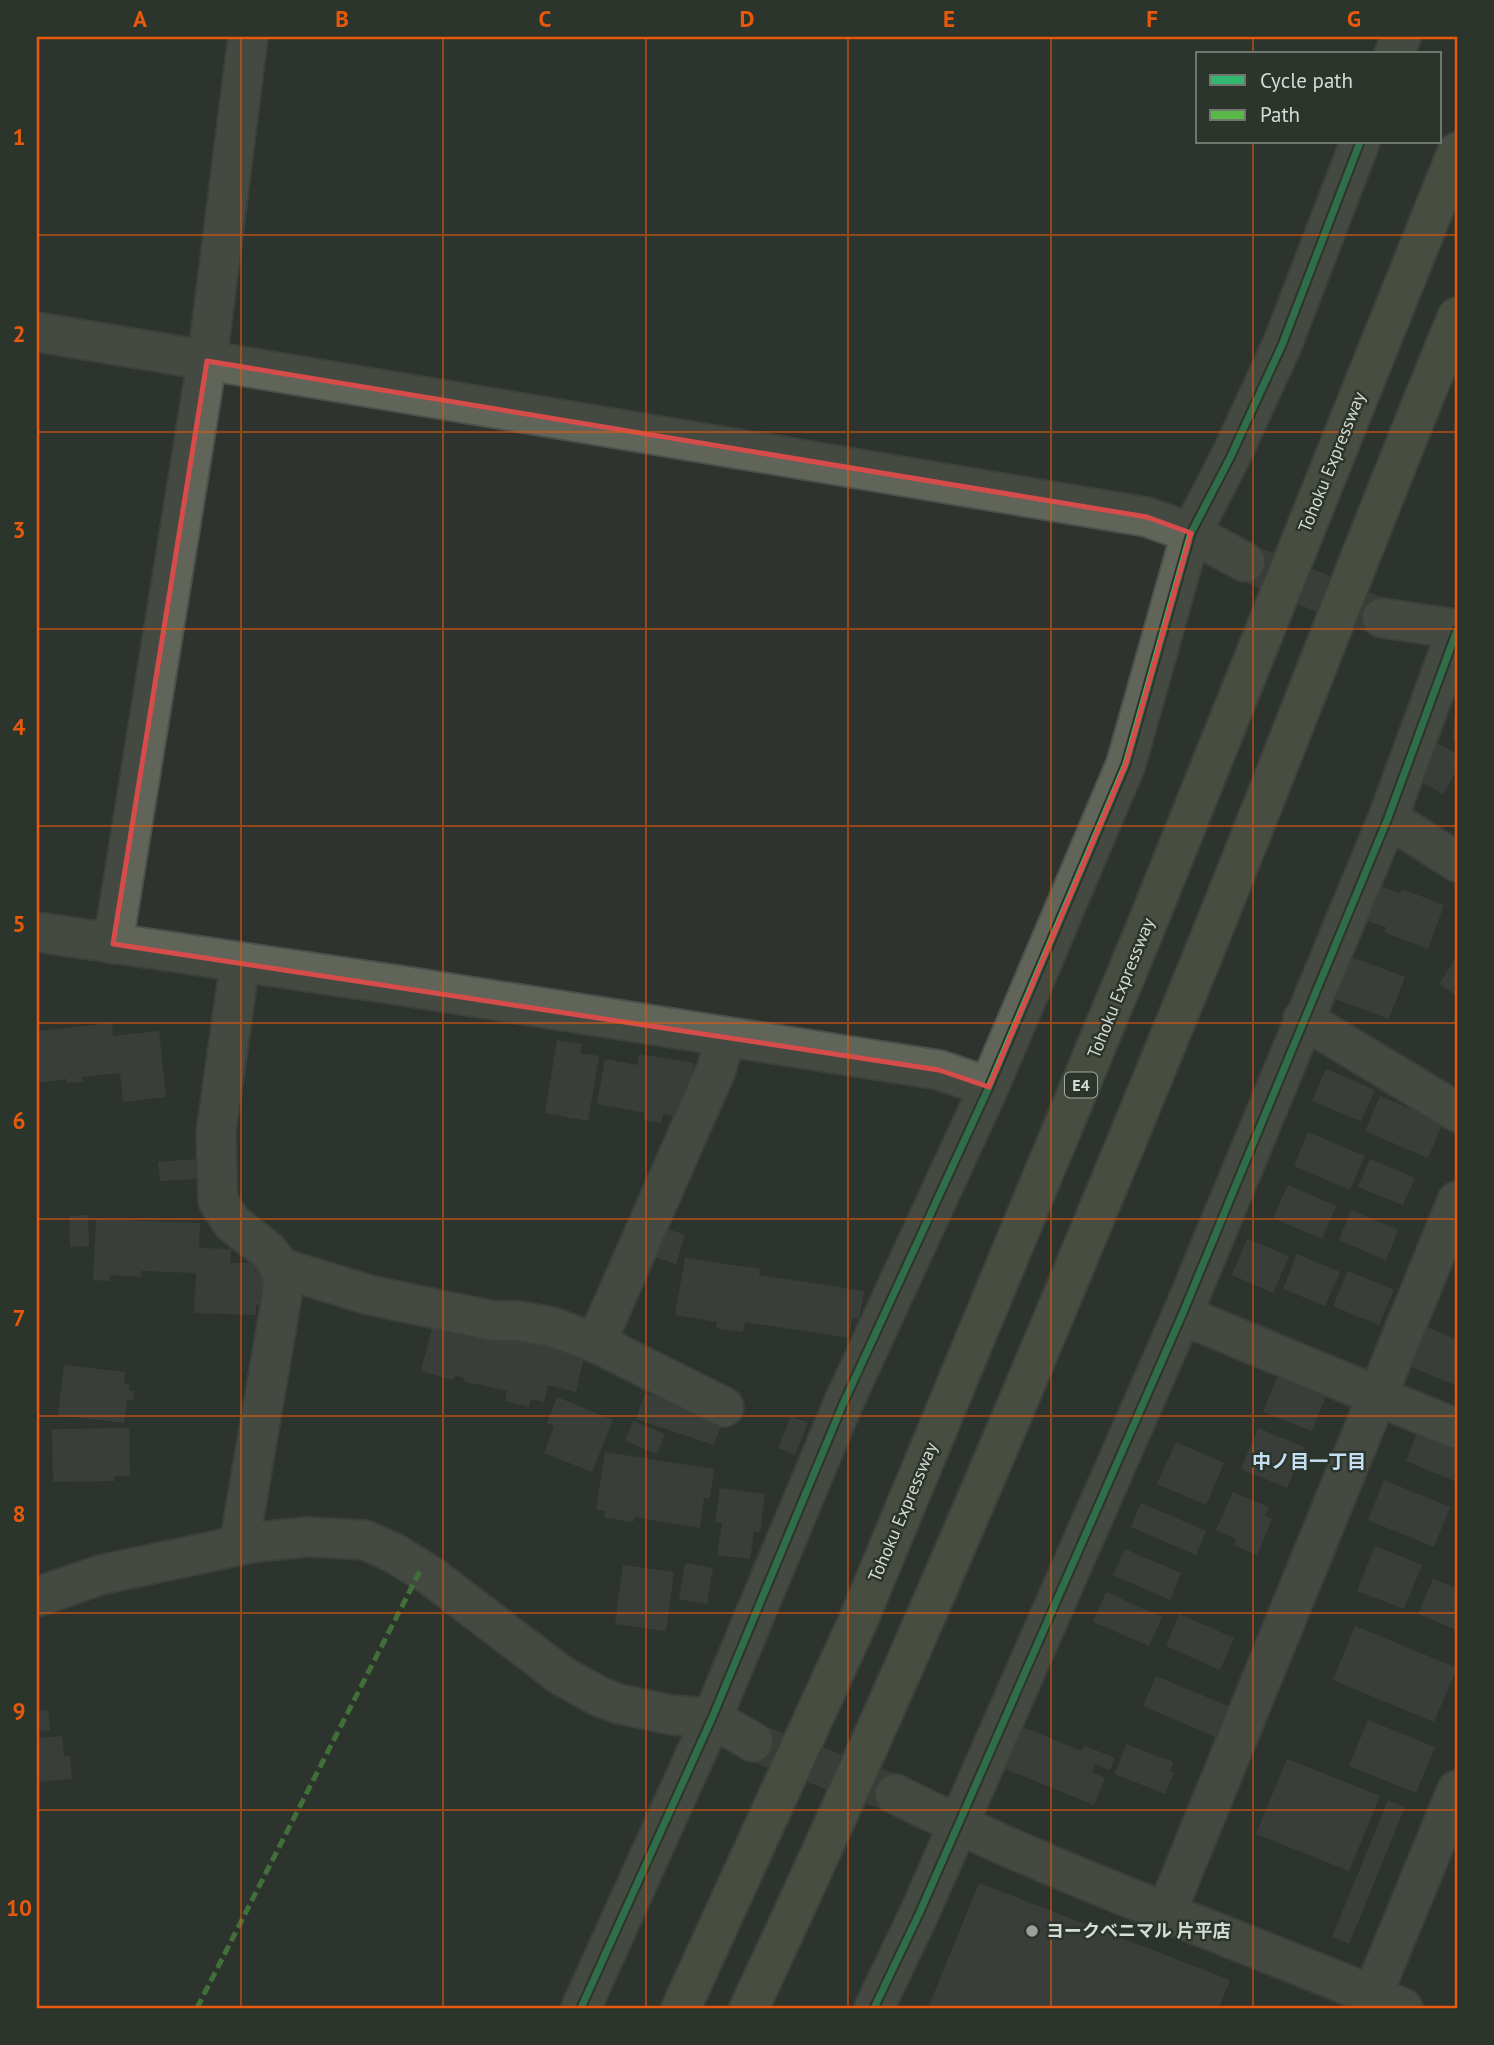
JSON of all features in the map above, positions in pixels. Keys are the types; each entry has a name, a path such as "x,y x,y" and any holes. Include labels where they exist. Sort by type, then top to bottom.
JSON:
{"highway":[{"name":"Tohoku Expressway","path":"681,2008 884,1558 1145,929 1457,152"},
{"path":"749,2008 914,1642 1078,1255 1210,937 1457,317"}],"street":[{"path":"113,944 207,361 248,37"},
{"path":"581,2008 712,1718 843,1404 989,1087 1126,764 1191,533 1230,458 1282,345 1359,144"},
{"path":"37,332 1147,517 1191,533 1245,562"},
{"path":"874,2008 919,1914 956,1824 1182,1315 1388,818 1457,629 1382,618"},
{"path":"1388,818 1457,862"},
{"path":"37,932 939,1070 989,1087"},
{"path":"239,1546 283,1289 281,1268 267,1250 232,1223 218,1201 216,1132 240,962"},
{"path":"1303,1019 1457,1112"},
{"path":"596,1343 716,1070 726,1037"},
{"path":"1166,1913 1457,1200"},
{"path":"281,1268 369,1295 494,1321 518,1321 552,1327 596,1343 724,1407"},
{"path":"1182,1315 1457,1429"},
{"path":"37,1597 100,1575 239,1546 308,1537 365,1540 394,1553 431,1576 562,1676 600,1697 619,1704 672,1715 712,1718 753,1742"},
{"path":"895,1794 956,1824 1381,2004 1457,1790"}],"highlighted area":[{"path":"207,361 1147,517 1191,533 1126,764 989,1087 939,1070 113,944"}],"building":[{"path":"1455,714 1457,740 1453,740"},
{"path":"1435,742 1457,754 1457,769 1443,794 1415,778"},
{"path":"1381,886 1400,893 1402,889 1444,905 1428,949 1384,932 1386,927 1368,921"},
{"path":"1349,956 1405,977 1389,1019 1333,998"},
{"path":"1457,957 1457,996 1439,984"},
{"path":"112,1023 113,1036 159,1031 166,1097 123,1102 120,1073 82,1077 83,1082 67,1083 67,1079 37,1083 37,1031"},
{"path":"557,1040 582,1044 580,1053 599,1056 588,1121 545,1113"},
{"path":"639,1054 694,1063 684,1118 663,1114 661,1123 643,1120 645,1113 597,1104 605,1059 637,1065"},
{"path":"1326,1069 1375,1090 1361,1121 1312,1101"},
{"path":"1380,1096 1443,1122 1428,1158 1365,1131"},
{"path":"1308,1132 1365,1156 1350,1190 1294,1166"},
{"path":"196,1159 198,1179 160,1181 158,1162"},
{"path":"1370,1159 1415,1178 1403,1205 1358,1187"},
{"path":"1288,1185 1336,1206 1322,1239 1273,1218"},
{"path":"1351,1210 1398,1230 1386,1260 1339,1240"},
{"path":"88,1215 89,1246 70,1247 69,1216"},
{"path":"96,1219 200,1223 199,1248 231,1249 230,1263 255,1263 254,1271 266,1271 265,1296 260,1296 256,1315 194,1313 196,1273 141,1271 141,1277 110,1275 109,1281 93,1280"},
{"path":"665,1228 685,1235 676,1264 655,1257"},
{"path":"1247,1239 1289,1256 1273,1293 1232,1275"},
{"path":"1297,1254 1340,1272 1325,1306 1283,1289"},
{"path":"685,1258 760,1269 759,1275 864,1291 859,1319 852,1318 849,1338 745,1322 743,1332 716,1328 717,1322 675,1315"},
{"path":"1348,1271 1394,1290 1379,1325 1333,1306"},
{"path":"1426,1326 1457,1340 1457,1386 1409,1366"},
{"path":"476,1327 585,1354 576,1392 548,1385 544,1402 531,1399 529,1407 505,1401 507,1391 463,1381 464,1378 455,1375 453,1380 421,1371 432,1328 473,1338"},
{"path":"64,1365 125,1372 124,1384 129,1384 129,1391 134,1391 133,1400 127,1400 124,1423 58,1415"},
{"path":"1277,1377 1326,1396 1312,1431 1263,1412"},
{"path":"645,1393 723,1419 714,1445 636,1419"},
{"path":"557,1397 613,1420 592,1472 544,1453 554,1426 547,1423"},
{"path":"791,1416 808,1423 795,1455 778,1448"},
{"path":"633,1421 665,1434 657,1454 625,1441"},
{"path":"129,1428 130,1476 114,1476 115,1481 53,1482 52,1429"},
{"path":"1258,1428 1304,1447 1287,1488 1241,1469"},
{"path":"1417,1433 1457,1450 1457,1482 1406,1461"},
{"path":"1176,1442 1224,1463 1206,1505 1157,1484"},
{"path":"605,1452 714,1469 710,1498 704,1498 700,1528 634,1517 633,1522 604,1517 605,1511 596,1509"},
{"path":"1384,1480 1450,1507 1434,1547 1368,1520"},
{"path":"720,1488 765,1494 760,1532 754,1531 750,1559 717,1555 722,1523 715,1522"},
{"path":"1233,1492 1269,1507 1265,1516 1272,1519 1257,1555 1233,1545 1236,1539 1216,1530"},
{"path":"1141,1503 1206,1531 1196,1555 1131,1527"},
{"path":"1375,1546 1422,1565 1404,1609 1357,1591"},
{"path":"1125,1549 1181,1573 1170,1600 1113,1575"},
{"path":"685,1563 713,1568 707,1604 679,1599"},
{"path":"623,1565 674,1572 666,1631 615,1624"},
{"path":"1433,1579 1457,1588 1457,1630 1418,1614"},
{"path":"1106,1592 1162,1617 1149,1646 1093,1622"},
{"path":"1179,1614 1234,1638 1220,1670 1166,1646"},
{"path":"1355,1626 1457,1668 1434,1722 1333,1680"},
{"path":"1156,1676 1228,1706 1215,1737 1143,1706"},
{"path":"48,1710 50,1730 37,1731 37,1711"},
{"path":"1368,1720 1435,1747 1416,1793 1349,1766"},
{"path":"1020,1726 1082,1751 1085,1746 1115,1758 1110,1770 1095,1764 1092,1772 1105,1778 1094,1805 1003,1768"},
{"path":"62,1736 64,1756 70,1756 72,1779 37,1782 37,1738"},
{"path":"1126,1744 1173,1762 1170,1771 1174,1772 1165,1794 1115,1774"},
{"path":"1287,1759 1380,1796 1349,1871 1256,1834"},
{"path":"1388,1800 1405,1807 1349,1944 1332,1937"},
{"name":"ヨークベニマル 片平店","path":"979,1883 1230,1980 1219,2008 928,2008"}],"tunnel":[{"path":"1245,562 1382,618"},
{"path":"753,1742 895,1794"}],"marked path":[{"path":"197,2008 421,1569"}],"cycle path":[{"path":"581,2008 712,1718 843,1404 989,1087 1126,764 1191,533 1230,458 1282,345 1359,144"},
{"path":"874,2008 919,1914 1182,1315 1388,818 1457,630"}],"place":[{"name":"ヨークベニマル 片平店","path":"1032,1931"}],"district":[{"name":"中ノ目一丁目","path":"1309,1461"}]}
